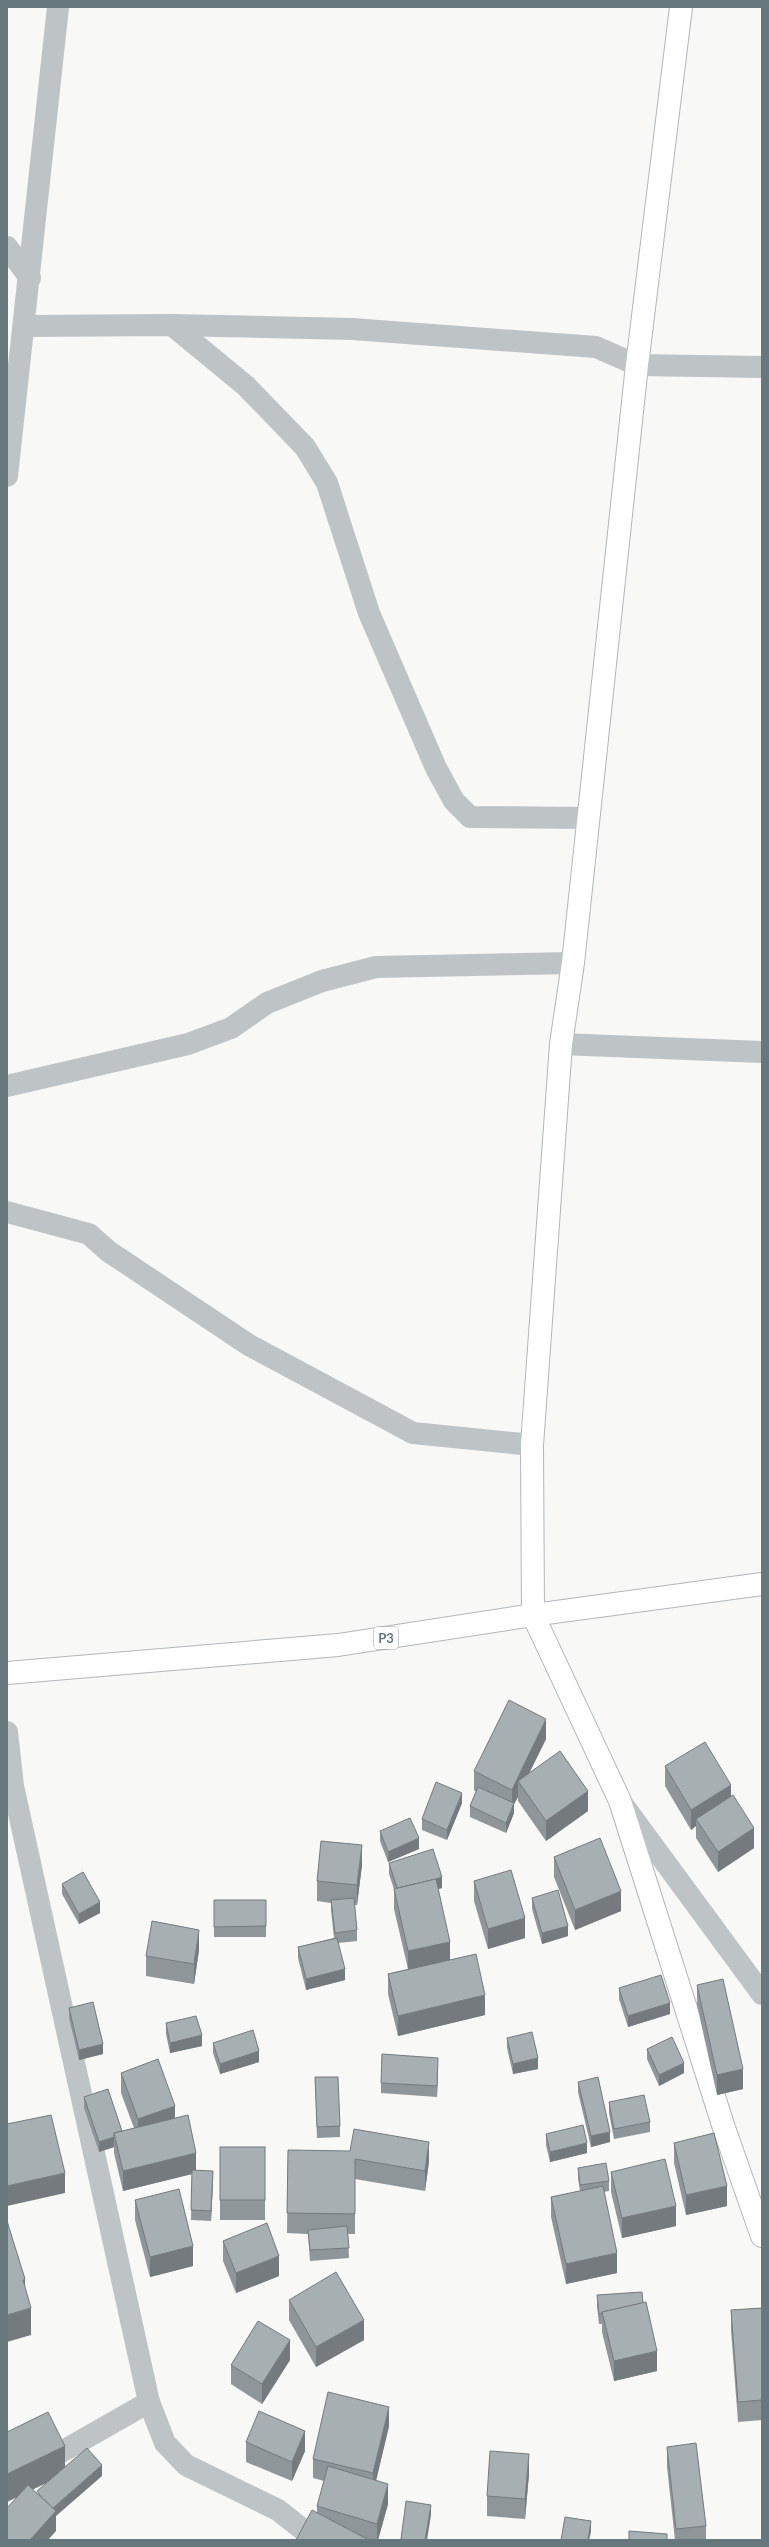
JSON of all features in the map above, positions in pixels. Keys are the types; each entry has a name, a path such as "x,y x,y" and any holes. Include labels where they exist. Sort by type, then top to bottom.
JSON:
{"main road":[{"path":"681,7 637,366 573,963 561,1044 532,1445 532,1615 620,1801 724,2128 762,2236"},
{"name":"P3","path":"7,1673 338,1645 532,1615 762,1584"}],"street":[{"path":"7,476 25,326 58,7"},
{"path":"9,256 30,278"},
{"path":"25,326 172,326 352,329 596,347 637,366 762,367"},
{"path":"172,326 246,386 305,447 327,483 369,613 436,768 454,801 470,817 588,818"},
{"path":"7,1086 208,1038 231,1028 267,1003 322,981 376,967 573,963"},
{"path":"561,1044 762,1052"},
{"path":"7,1212 89,1234 108,1251 248,1345 413,1433 532,1445"},
{"path":"7,1732 10,1792 149,2402 165,2443 186,2465 278,2510 316,2540"},
{"path":"620,1801 762,1994"},
{"path":"7,2483 149,2402"}],"building":[{"path":"509,1700 546,1719 512,1790 474,1771"},
{"path":"705,1742 731,1785 691,1810 665,1766"},
{"path":"560,1751 588,1791 546,1821 518,1781"},
{"path":"436,1782 462,1793 447,1830 422,1819"},
{"path":"478,1787 514,1803 506,1823 470,1806"},
{"path":"733,1795 754,1828 718,1852 696,1819"},
{"path":"410,1818 419,1838 388,1852 380,1831"},
{"path":"600,1838 621,1891 575,1910 554,1857"},
{"path":"321,1841 362,1845 357,1885 317,1881"},
{"path":"433,1849 442,1877 397,1888 389,1863"},
{"path":"511,1870 525,1918 488,1929 474,1881"},
{"path":"83,1872 100,1902 79,1914 62,1884"},
{"path":"436,1879 450,1942 408,1951 394,1889"},
{"path":"558,1890 568,1926 542,1933 532,1898"},
{"path":"354,1898 357,1930 335,1933 331,1900"},
{"path":"214,1900 266,1900 266,1926 214,1927"},
{"path":"152,1921 199,1930 194,1964 146,1956"},
{"path":"337,1938 345,1969 306,1979 298,1947"},
{"path":"476,1954 485,1995 398,2016 388,1974"},
{"path":"661,1975 670,2003 628,2016 619,1988"},
{"path":"723,1979 743,2069 717,2075 697,1985"},
{"path":"93,2002 103,2044 79,2050 69,2008"},
{"path":"196,2016 202,2035 170,2043 166,2023"},
{"path":"253,2030 259,2051 220,2064 213,2043"},
{"path":"532,2032 538,2058 513,2064 507,2038"},
{"path":"672,2037 684,2063 659,2075 647,2049"},
{"path":"382,2054 438,2058 437,2086 381,2083"},
{"path":"158,2059 175,2106 138,2119 121,2073"},
{"path":"315,2077 338,2077 340,2126 317,2127"},
{"path":"598,2077 610,2132 591,2136 578,2082"},
{"path":"108,2089 122,2131 114,2133 114,2137 99,2142 84,2097"},
{"path":"644,2095 650,2122 614,2129 609,2102"},
{"path":"51,2115 65,2173 7,2186 7,2124"},
{"path":"188,2115 196,2153 123,2171 114,2133"},
{"path":"583,2125 587,2143 550,2152 546,2134"},
{"path":"354,2129 429,2142 425,2171 355,2159 355,2214 287,2213 288,2150 350,2151"},
{"path":"714,2133 727,2186 686,2195 674,2143"},
{"path":"220,2147 265,2147 265,2200 220,2200"},
{"path":"665,2159 676,2206 622,2218 611,2172"},
{"path":"606,2163 609,2181 580,2185 578,2168"},
{"path":"192,2170 213,2171 211,2211 191,2210"},
{"path":"603,2186 617,2253 566,2264 551,2197"},
{"path":"179,2189 193,2246 150,2257 135,2200"},
{"path":"7,2221 25,2279 23,2280 31,2308 7,2315"},
{"path":"267,2223 279,2256 236,2273 223,2241"},
{"path":"347,2226 349,2248 310,2250 308,2230"},
{"path":"336,2272 364,2320 316,2347 289,2300"},
{"path":"642,2292 643,2303 602,2312 599,2314 597,2295"},
{"path":"646,2302 657,2351 614,2361 602,2312"},
{"path":"762,2308 762,2400 738,2402 731,2310"},
{"path":"258,2321 290,2340 262,2384 231,2365"},
{"path":"328,2392 389,2407 373,2473 313,2459"},
{"path":"259,2411 305,2431 292,2462 246,2442"},
{"path":"48,2412 65,2446 7,2474 7,2432"},
{"path":"696,2443 706,2526 676,2529 667,2447"},
{"path":"87,2448 102,2465 53,2508 37,2491"},
{"path":"490,2451 529,2454 525,2499 487,2496"},
{"path":"328,2466 388,2484 377,2524 317,2506"},
{"path":"28,2485 56,2511 30,2540 7,2540 7,2508"},
{"path":"406,2501 431,2505 425,2540 401,2539"},
{"path":"312,2510 369,2540 296,2540"},
{"path":"565,2517 591,2521 588,2540 561,2540"},
{"path":"629,2531 667,2534 667,2540 629,2540"}]}
